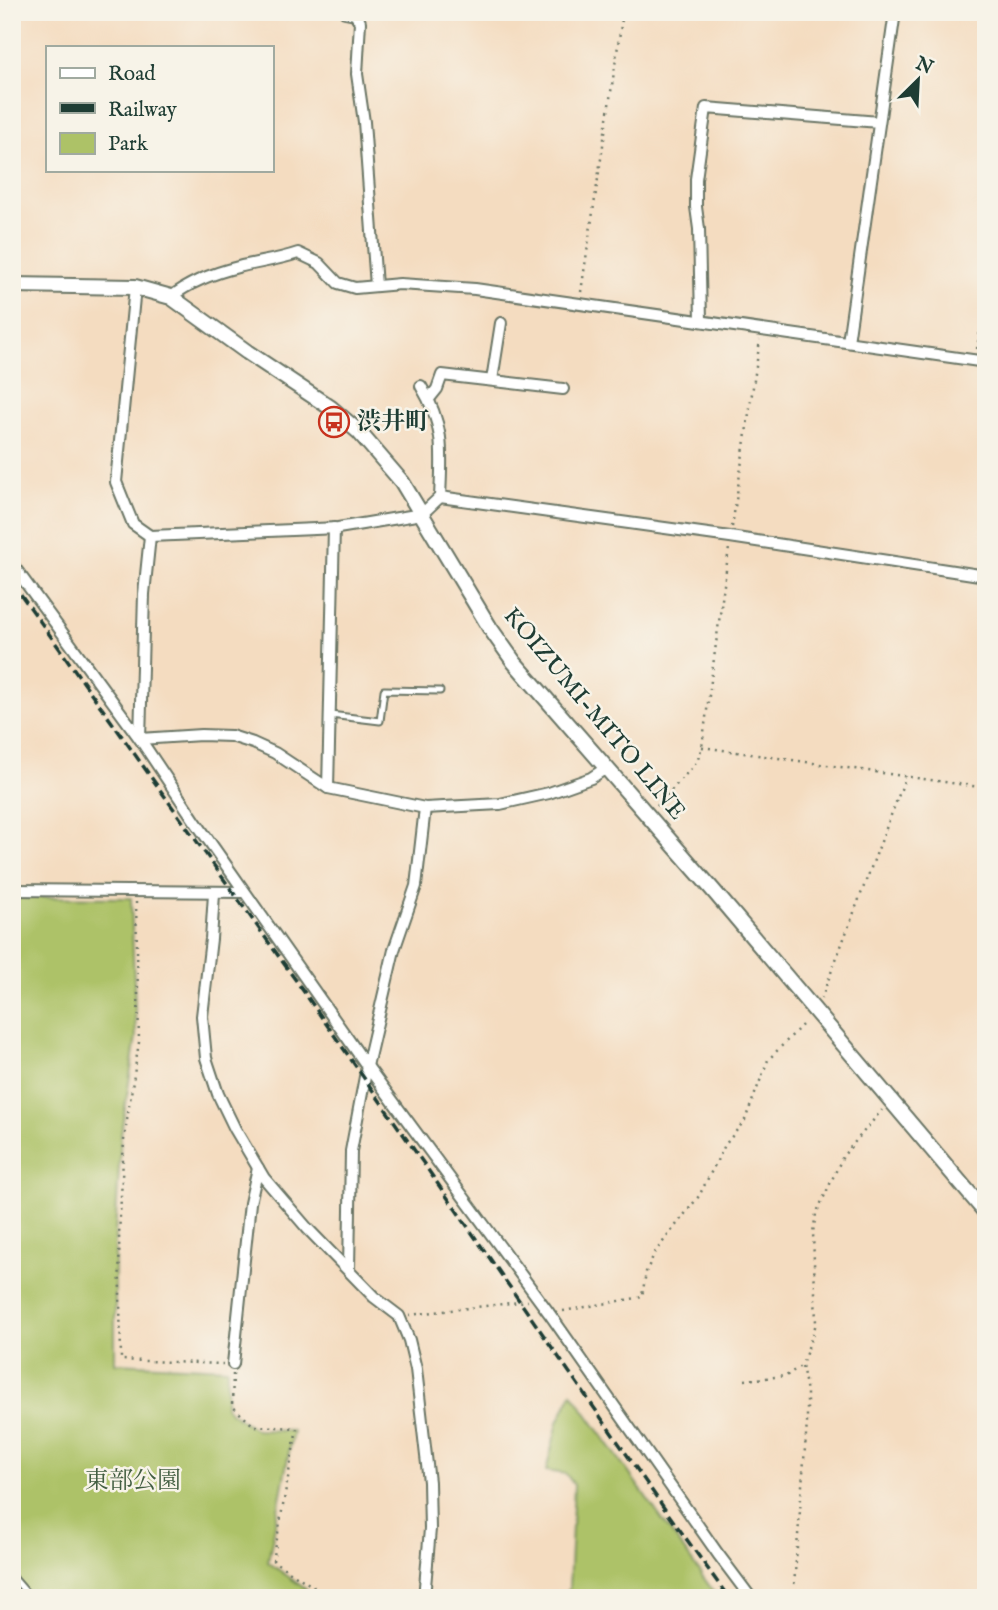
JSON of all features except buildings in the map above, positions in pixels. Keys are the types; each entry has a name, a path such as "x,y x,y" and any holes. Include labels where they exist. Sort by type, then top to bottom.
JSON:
{"main road":[{"name":"KOIZUMI-MITO LINE","path":"12,285 135,288 171,297 345,419 402,482 490,628 514,662 986,1213"}],"street":[{"path":"345,12 355,14 360,22 357,74 364,122 376,286"},
{"path":"848,342 895,12"},
{"path":"701,320 696,179 706,108 878,122"},
{"path":"171,297 188,284 237,267 282,259 298,253 319,263 338,283 355,288 400,284 475,289 981,361"},
{"path":"135,288 116,482 133,524 150,536 334,528 422,514 440,497 440,430 429,399 421,386"},
{"path":"492,380 500,323"},
{"path":"429,399 437,389 442,375 563,389"},
{"path":"440,497 986,576"},
{"path":"328,788 334,528"},
{"path":"140,739 144,594 150,536"},
{"path":"12,564 140,739 367,1066 549,1313 751,1598"},
{"path":"140,739 231,736 275,752 328,788 425,808 512,801 549,793 592,778 606,768"},
{"path":"349,1269 351,1151 367,1066 394,950 416,886 425,808"},
{"path":"12,890 214,894 244,892"},
{"path":"214,894 202,1016 206,1058 218,1094 258,1168 307,1228 374,1297 399,1316 409,1340 416,1369 429,1482 430,1529 424,1598"},
{"path":"233,1364 244,1250 258,1168"}],"lane":[{"path":"330,715 380,721 384,690 440,691"},
{"path":"12,1576 31,1598"}],"path":[{"path":"580,302 623,12"},
{"path":"981,361 986,290"},
{"path":"648,816 697,762 702,747 986,788"},
{"path":"549,1313 642,1297 646,1272 655,1252 699,1196 725,1144 745,1120 768,1060 816,1012 906,776"},
{"path":"136,893 139,1042 124,1140 120,1208 121,1360 233,1364 232,1406 254,1426 297,1428 273,1561 331,1598"},
{"path":"793,1598 807,1423 807,1392 802,1365 816,1324 813,1232 816,1214 843,1156 890,1101"},
{"path":"399,1316 538,1300"},
{"path":"745,1380 786,1376 802,1365"}],"green space":[{"name":"東部公園","path":"12,897 131,898 136,1037 121,1134 115,1235 115,1363 227,1368 226,1406 230,1412 256,1430 293,1431 268,1562 318,1598 12,1598"},
{"path":"572,1393 718,1598 565,1598 569,1588 574,1485 566,1474 546,1471 558,1422"}],"railway":[{"path":"12,582 297,982 729,1598"}],"place":[{"name":"渋井町","path":"334,422"}]}
